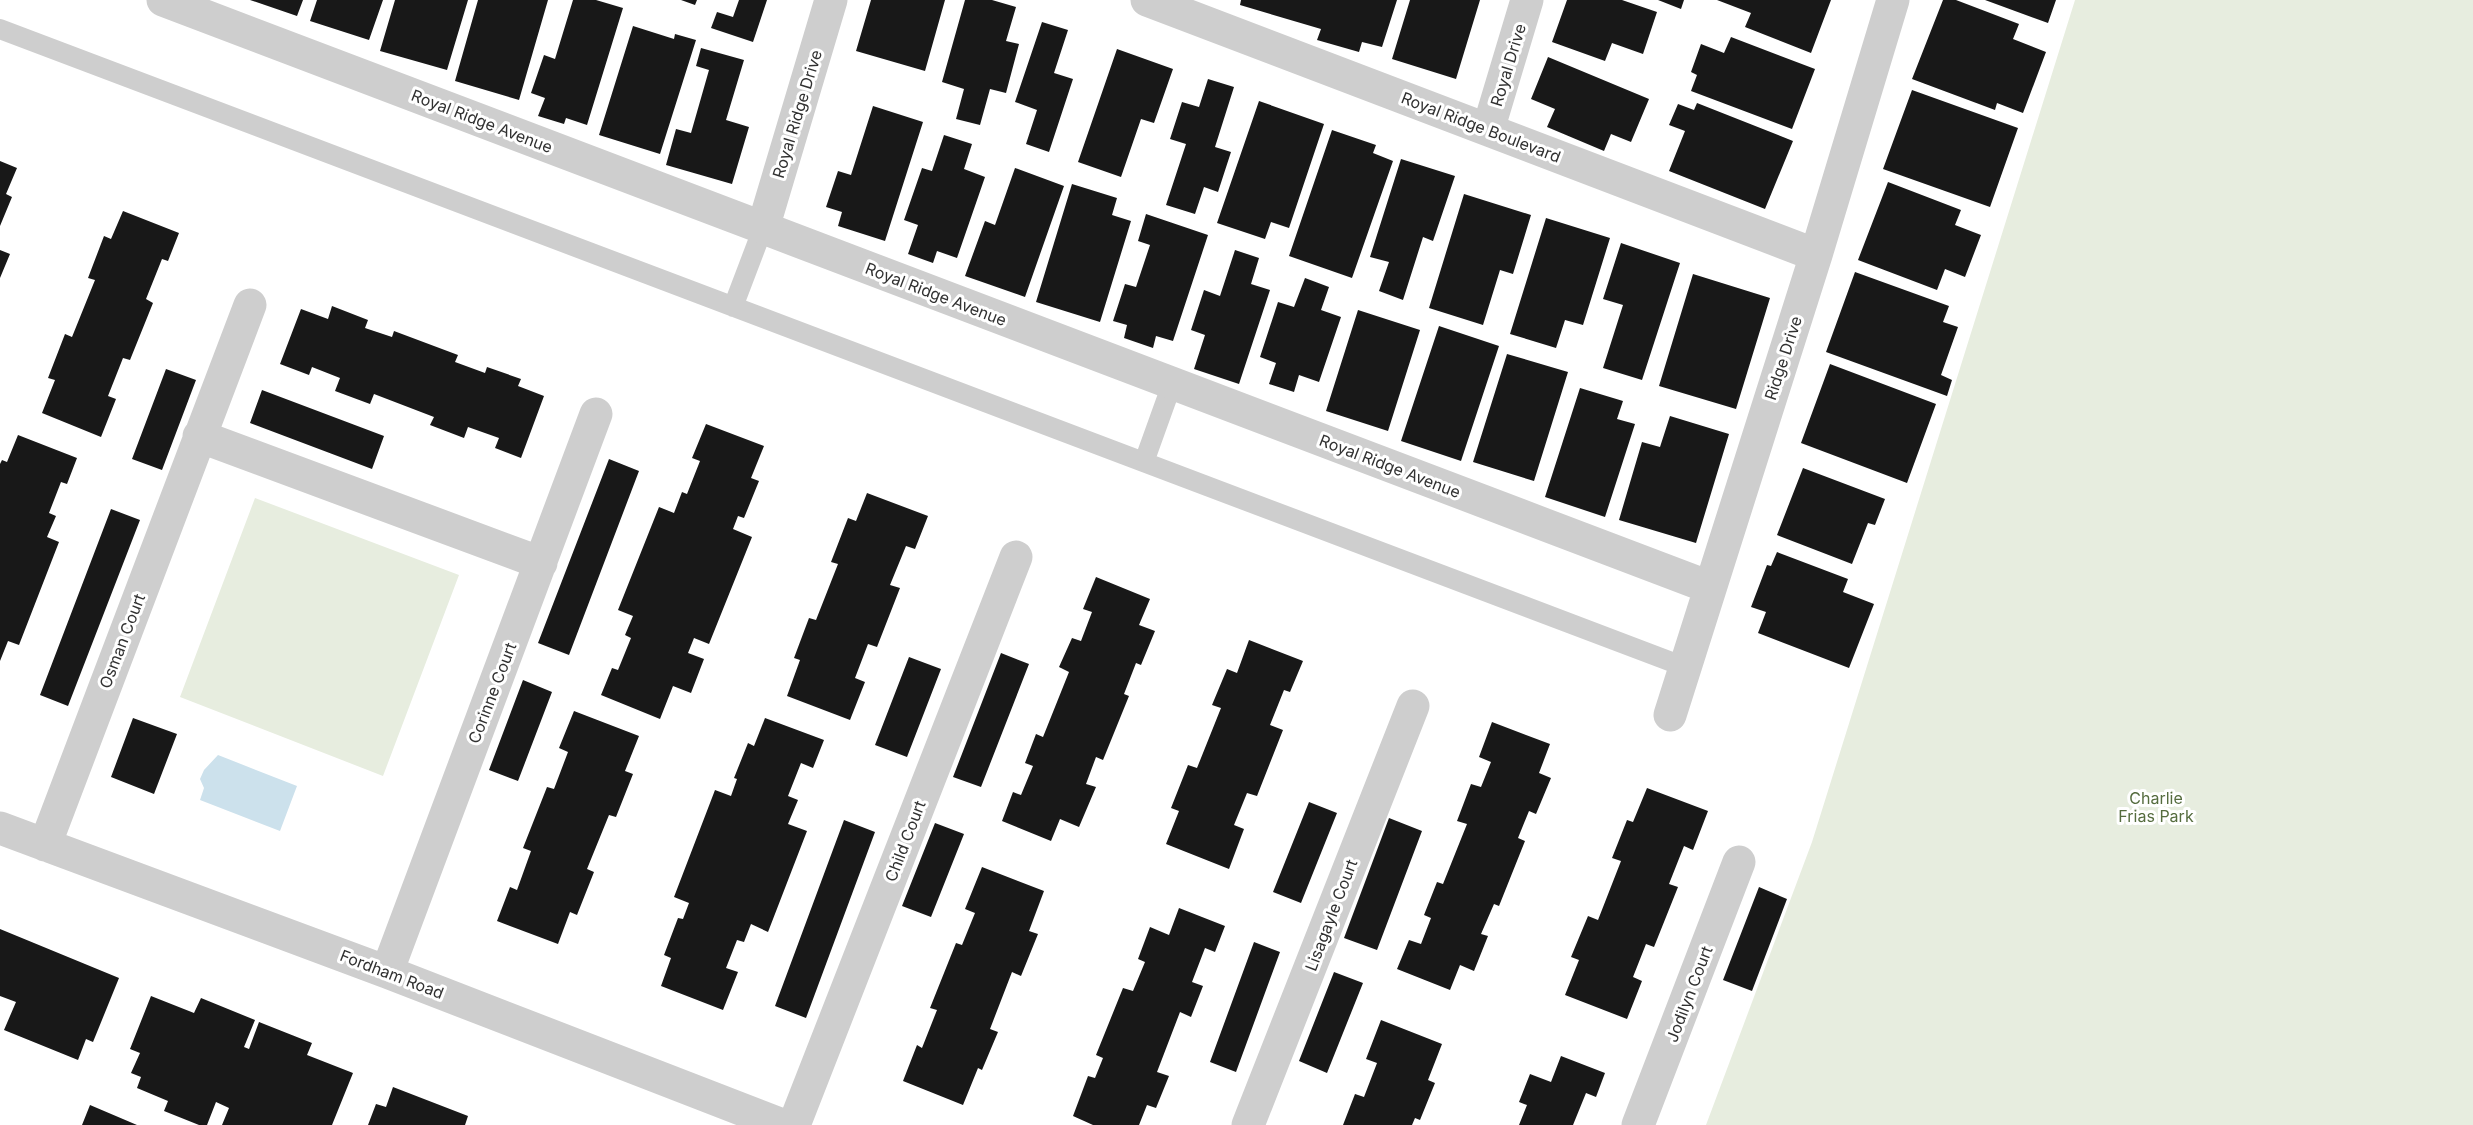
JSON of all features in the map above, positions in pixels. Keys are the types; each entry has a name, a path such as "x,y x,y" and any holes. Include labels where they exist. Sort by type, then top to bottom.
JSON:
{"street":[{"name":"Royal Ridge Avenue","path":"163,0 1709,587"},
{"name":"Royal Ridge Drive","path":"763,228 831,0"},
{"name":"Royal Ridge Boulevard","path":"1147,0 1816,255"},
{"name":"Royal Drive","path":"1488,130 1527,0"},
{"name":"Ridge Drive","path":"1670,715 1816,255 1893,0"},
{"name":"Osman Court","path":"45,845 250,305"},
{"name":"Corinne Court","path":"387,972 596,414"},
{"path":"199,436 541,563"},
{"name":"Child Court","path":"794,1125 1016,557"},
{"name":"Lisagayle Court","path":"1248,1125 1413,706"},
{"name":"Fordham Road","path":"0,828 387,972 782,1125"},
{"name":"Jodilyn Court","path":"1638,1125 1740,862"}],"lane":[{"path":"0,29 1685,667"},
{"path":"733,307 763,228"},
{"path":"1144,462 1172,384"}],"green space":[{"name":"Charlie Frias Park","path":"2075,0 2473,0 2473,1125 1706,1125 1812,842"},
{"path":"255,498 459,575 383,776 180,697"}],"water":[{"path":"218,755 297,786 280,831 200,800 204,788 200,779 204,770"}],"building":[{"path":"250,0 303,0 297,16"},
{"path":"317,0 383,0 369,40 310,21"},
{"path":"395,0 468,0 447,70 380,51"},
{"path":"478,0 548,0 519,100 455,81"},
{"path":"573,0 596,0 623,8 587,125 566,118 564,124 538,116 545,98 531,93 544,55 555,59"},
{"path":"681,0 697,0 695,5"},
{"path":"739,0 767,0 753,42 711,28 717,12 733,17"},
{"path":"871,0 945,0 925,71 856,51"},
{"path":"965,0 992,0 1016,7 1006,41 1019,44 1006,93 990,89 980,125 956,119 964,89 942,82"},
{"path":"1241,0 1397,0 1382,47 1362,42 1359,52 1317,40 1321,29 1240,5"},
{"path":"1410,0 1480,0 1456,79 1392,59"},
{"path":"1567,0 1622,0 1657,12 1643,54 1612,43 1605,61 1552,42"},
{"path":"1658,0 1684,0 1681,9"},
{"path":"1717,0 1831,0 1811,53 1745,27 1751,13"},
{"path":"1943,0 1956,0 2019,24 2013,39 2046,52 2023,113 1997,103 1995,110 1912,79"},
{"path":"1985,0 2056,0 2048,23"},
{"path":"1042,22 1068,30 1054,73 1073,79 1049,152 1026,144 1037,110 1015,102"},
{"path":"633,26 674,39 675,34 696,40 660,154 599,135"},
{"path":"1731,37 1815,69 1792,129 1691,91 1697,75 1691,72 1701,44 1724,53"},
{"path":"701,48 744,60 726,120 749,127 732,184 666,165 676,129 691,133 709,70 696,66"},
{"path":"1117,49 1173,69 1154,123 1141,119 1121,177 1078,162"},
{"path":"1548,57 1649,99 1631,142 1611,134 1604,151 1547,127 1555,109 1531,99"},
{"path":"1208,79 1234,87 1215,147 1231,152 1218,192 1204,187 1195,214 1166,205 1186,144 1170,139 1182,102 1199,107"},
{"path":"1912,90 2018,128 1990,207 1883,169"},
{"path":"1259,101 1324,124 1289,228 1271,222 1265,239 1217,223"},
{"path":"1697,103 1793,141 1765,209 1669,171 1685,131 1669,125 1678,104 1694,110"},
{"path":"873,106 923,122 885,241 838,226 842,212 826,207 838,171 851,175"},
{"path":"1332,130 1376,145 1373,153 1393,161 1352,278 1289,256"},
{"path":"944,135 972,144 964,169 985,177 957,258 937,251 933,263 908,254 918,225 904,220 922,168 932,171"},
{"path":"1401,159 1455,176 1433,241 1423,237 1403,300 1379,291 1389,262 1370,257"},
{"path":"0,161 17,168 6,194 12,197 0,226"},
{"path":"1015,168 1064,186 1025,297 965,276 985,221 995,225"},
{"path":"1888,182 1961,210 1955,225 1981,235 1965,277 1945,269 1937,290 1858,260"},
{"path":"1072,184 1117,198 1112,215 1131,221 1100,322 1036,302"},
{"path":"1464,194 1531,215 1513,274 1500,270 1483,325 1429,308"},
{"path":"123,211 179,233 168,261 162,259 146,299 153,303 130,360 123,358 108,396 116,399 101,437 42,413 55,380 48,378 65,334 72,337 95,280 88,278 104,236 111,239"},
{"path":"1146,214 1208,235 1173,341 1156,336 1153,348 1124,338 1127,325 1113,321 1125,284 1136,287 1150,245 1138,241"},
{"path":"1546,218 1610,238 1583,325 1565,320 1556,348 1510,334"},
{"path":"1621,243 1680,263 1642,380 1603,368 1623,305 1603,299"},
{"path":"0,250 10,254 0,278"},
{"path":"1235,250 1259,258 1251,284 1270,290 1239,384 1194,369 1205,335 1191,330 1204,290 1220,296"},
{"path":"1855,272 1949,306 1943,322 1958,327 1941,375 1952,380 1947,396 1826,352"},
{"path":"1693,274 1770,298 1736,409 1659,386"},
{"path":"1305,278 1329,287 1321,310 1341,317 1319,382 1299,375 1294,392 1269,384 1276,363 1260,357 1278,302 1294,307"},
{"path":"332,306 368,320 365,328 392,337 394,331 458,355 455,362 485,373 487,367 521,379 518,386 544,396 521,458 495,448 499,438 468,427 464,438 430,425 434,417 374,394 370,404 335,391 340,378 312,367 309,375 280,364 301,309 328,319"},
{"path":"1358,310 1420,330 1388,431 1326,411"},
{"path":"1439,326 1499,346 1461,461 1401,441"},
{"path":"1507,354 1568,372 1534,481 1473,462"},
{"path":"1830,364 1936,404 1907,483 1801,443"},
{"path":"166,369 196,380 162,470 132,459"},
{"path":"1580,388 1623,401 1617,419 1635,424 1605,517 1545,497"},
{"path":"262,390 384,436 372,469 250,423"},
{"path":"1670,416 1729,434 1696,543 1619,520 1642,442 1660,447"},
{"path":"706,424 764,446 751,478 759,481 744,518 738,516 733,529 752,537 709,644 694,638 688,653 704,659 691,693 673,686 660,719 601,695 612,668 618,670 631,638 625,635 633,616 618,610 659,507 674,513 682,492 687,494 700,461 692,458"},
{"path":"18,435 77,458 67,484 61,482 49,513 56,516 47,537 59,542 19,645 8,641 0,661 0,464 2,460 7,462"},
{"path":"609,459 639,471 569,655 538,643"},
{"path":"1803,468 1885,499 1875,525 1868,523 1852,564 1777,535"},
{"path":"867,493 928,516 915,549 906,546 890,585 900,588 877,647 868,644 855,678 865,682 850,720 787,696 800,660 794,658 809,618 816,620 838,564 831,562 848,518 856,521"},
{"path":"111,509 140,520 68,706 40,695"},
{"path":"1777,552 1848,579 1843,592 1874,604 1849,668 1758,633 1766,612 1751,607 1767,565 1771,566"},
{"path":"1096,577 1150,599 1139,625 1155,631 1141,665 1136,663 1124,694 1129,696 1103,760 1096,757 1086,784 1096,787 1079,827 1060,819 1051,841 1002,821 1013,792 1021,795 1033,766 1025,763 1036,734 1043,737 1069,672 1059,667 1072,638 1081,641 1092,612 1083,609"},
{"path":"1249,640 1303,661 1290,692 1284,690 1270,725 1283,730 1257,796 1247,793 1234,825 1244,829 1229,869 1166,844 1179,811 1171,808 1188,765 1197,768 1221,708 1212,705 1227,669 1237,673"},
{"path":"1001,653 1029,664 981,787 953,777"},
{"path":"909,657 941,669 907,757 875,745"},
{"path":"523,680 552,692 518,781 489,770"},
{"path":"574,711 639,736 625,771 633,774 616,817 609,815 587,869 594,872 577,915 570,912 558,944 497,921 510,887 517,890 531,851 523,848 547,787 554,789 568,752 559,748"},
{"path":"133,718 177,734 154,794 111,777"},
{"path":"765,718 824,740 813,768 801,763 788,796 798,800 788,824 807,831 768,932 751,924 744,942 737,940 726,968 738,972 723,1010 661,986 671,958 664,955 678,918 683,919 689,903 674,897 715,790 731,796 737,779 734,778 748,743 754,746"},
{"path":"1492,722 1550,744 1539,773 1551,778 1536,814 1529,811 1518,838 1525,841 1499,906 1494,904 1481,934 1488,936 1474,971 1460,965 1450,990 1397,969 1409,940 1421,944 1431,918 1424,915 1437,882 1443,884 1467,824 1457,821 1471,784 1481,787 1491,762 1479,757"},
{"path":"1647,788 1708,811 1693,850 1684,846 1669,884 1678,887 1654,947 1646,944 1633,977 1642,981 1627,1019 1565,995 1579,960 1571,957 1588,916 1598,920 1621,861 1612,858 1627,820 1633,822"},
{"path":"1309,802 1337,813 1301,903 1273,892"},
{"path":"1389,818 1422,831 1377,950 1344,938"},
{"path":"844,820 875,832 806,1018 775,1006"},
{"path":"935,823 964,834 931,917 902,906"},
{"path":"982,867 1044,891 1029,931 1038,934 1021,976 1012,972 990,1029 998,1032 982,1070 978,1068 963,1105 903,1081 917,1045 922,1048 937,1010 930,1008 956,943 962,945 975,913 965,909"},
{"path":"1759,887 1787,899 1752,991 1723,980"},
{"path":"1179,908 1225,926 1215,952 1205,948 1192,982 1203,986 1191,1017 1180,1012 1157,1072 1169,1076 1156,1108 1147,1105 1139,1125 1093,1125 1073,1116 1088,1076 1095,1078 1103,1058 1096,1055 1123,988 1133,991 1145,962 1138,959 1150,927 1169,935"},
{"path":"0,929 119,978 93,1042 86,1039 78,1060 4,1030 16,1002 0,996"},
{"path":"1254,942 1280,952 1236,1072 1210,1062"},
{"path":"1334,972 1363,983 1327,1073 1299,1061"},
{"path":"151,996 194,1013 201,998 255,1020 244,1047 249,1049 259,1022 312,1043 307,1055 353,1073 332,1125 222,1125 229,1108 216,1102 207,1125 199,1125 164,1111 168,1101 137,1088 141,1077 131,1073 140,1053 130,1049"},
{"path":"1381,1020 1442,1044 1428,1080 1435,1083 1420,1120 1415,1118 1412,1125 1343,1125 1355,1094 1364,1097 1377,1063 1366,1059"},
{"path":"1561,1056 1605,1073 1596,1097 1586,1093 1573,1125 1519,1125 1527,1105 1519,1102 1530,1074 1551,1082"},
{"path":"393,1087 468,1116 465,1125 368,1125 376,1104 386,1107"},
{"path":"90,1105 137,1125 82,1125"}]}
